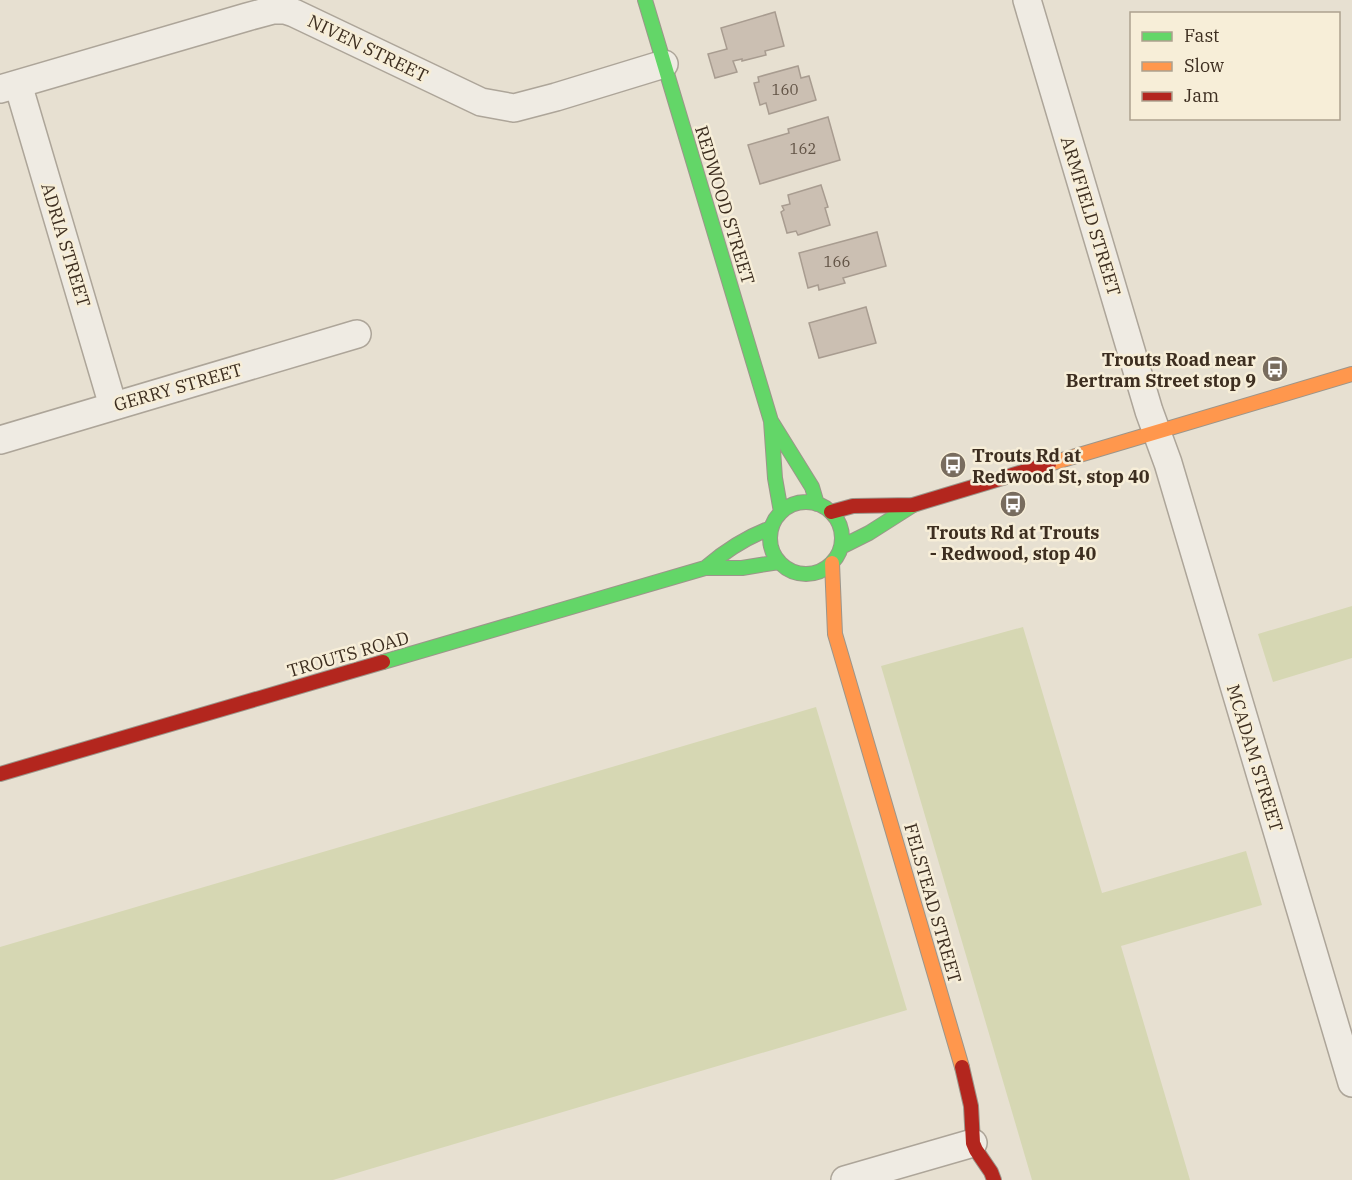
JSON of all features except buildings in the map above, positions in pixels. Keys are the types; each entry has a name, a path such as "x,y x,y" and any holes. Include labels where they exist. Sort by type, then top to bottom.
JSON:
{"street":[{"name":"REDWOOD STREET","path":"645,0 771,421 812,487 817,504"},
{"name":"ARMFIELD STREET","path":"1027,0 1157,432"},
{"name":"NIVEN STREET","path":"9,87 264,12 285,10 294,13 315,10 379,54 482,102 514,108 664,64"},
{"name":"ADRIA STREET","path":"9,87 113,406"},
{"name":"GERRY STREET","path":"0,440 357,334"},
{"path":"831,512 853,506 913,505 1352,374"},
{"name":"REDWOOD STREET","path":"771,421 772,464 775,490 781,512"},
{"name":"MCADAM STREET","path":"1157,432 1352,1083"},
{"path":"807,502 817,504 831,512 842,534 841,547 832,563 822,571 810,574 797,573 779,562 772,552 770,540 771,528 781,512 789,506 807,502"},
{"path":"841,547 856,541 913,505"},
{"name":"TROUTS ROAD","path":"705,568 724,551 754,533 771,528"},
{"name":"TROUTS ROAD","path":"0,774 705,568 730,570 779,562"},
{"name":"FELSTEAD STREET","path":"832,563 834,634 963,1070 972,1106 973,1143 994,1180"},
{"path":"797,573 801,587"},
{"name":"FELSTEAD STREET","path":"822,618 834,634"},
{"path":"844,1180 973,1143"}],"green space":[{"path":"1352,606 1352,658 1273,682 1258,634"},
{"path":"1023,627 1102,893 1246,851 1262,905 1121,946 1190,1180 1032,1180 881,666"},
{"path":"816,707 907,1010 333,1180 0,1180 0,947"}],"traffic: fast":[{"path":"645,0 771,421 775,478 781,512"},
{"path":"771,421 812,487 817,504"},
{"path":"806,502 826,508 836,518 842,538 836,558 826,568 806,574 786,568 776,558 770,538 776,518 786,508 806,502"},
{"path":"841,547 869,533 913,505"},
{"path":"705,568 736,545 771,528"},
{"path":"383,662 705,568 742,568 779,562"}],"traffic: slow":[{"path":"1049,464 1352,374"},
{"path":"832,563 835,634 962,1067"}],"traffic: jam":[{"path":"831,512 853,506 913,505 1049,464"},
{"path":"0,774 383,662"},
{"path":"962,1067 971,1106 973,1143 994,1180"}],"place":[{"name":"Trouts Road near Bertram Street stop 9","path":"1275,369"},
{"name":"Trouts Rd at Redwood St, stop 40","path":"953,465"},
{"name":"Trouts Rd at Trouts - Redwood, stop 40","path":"1013,504"}]}
